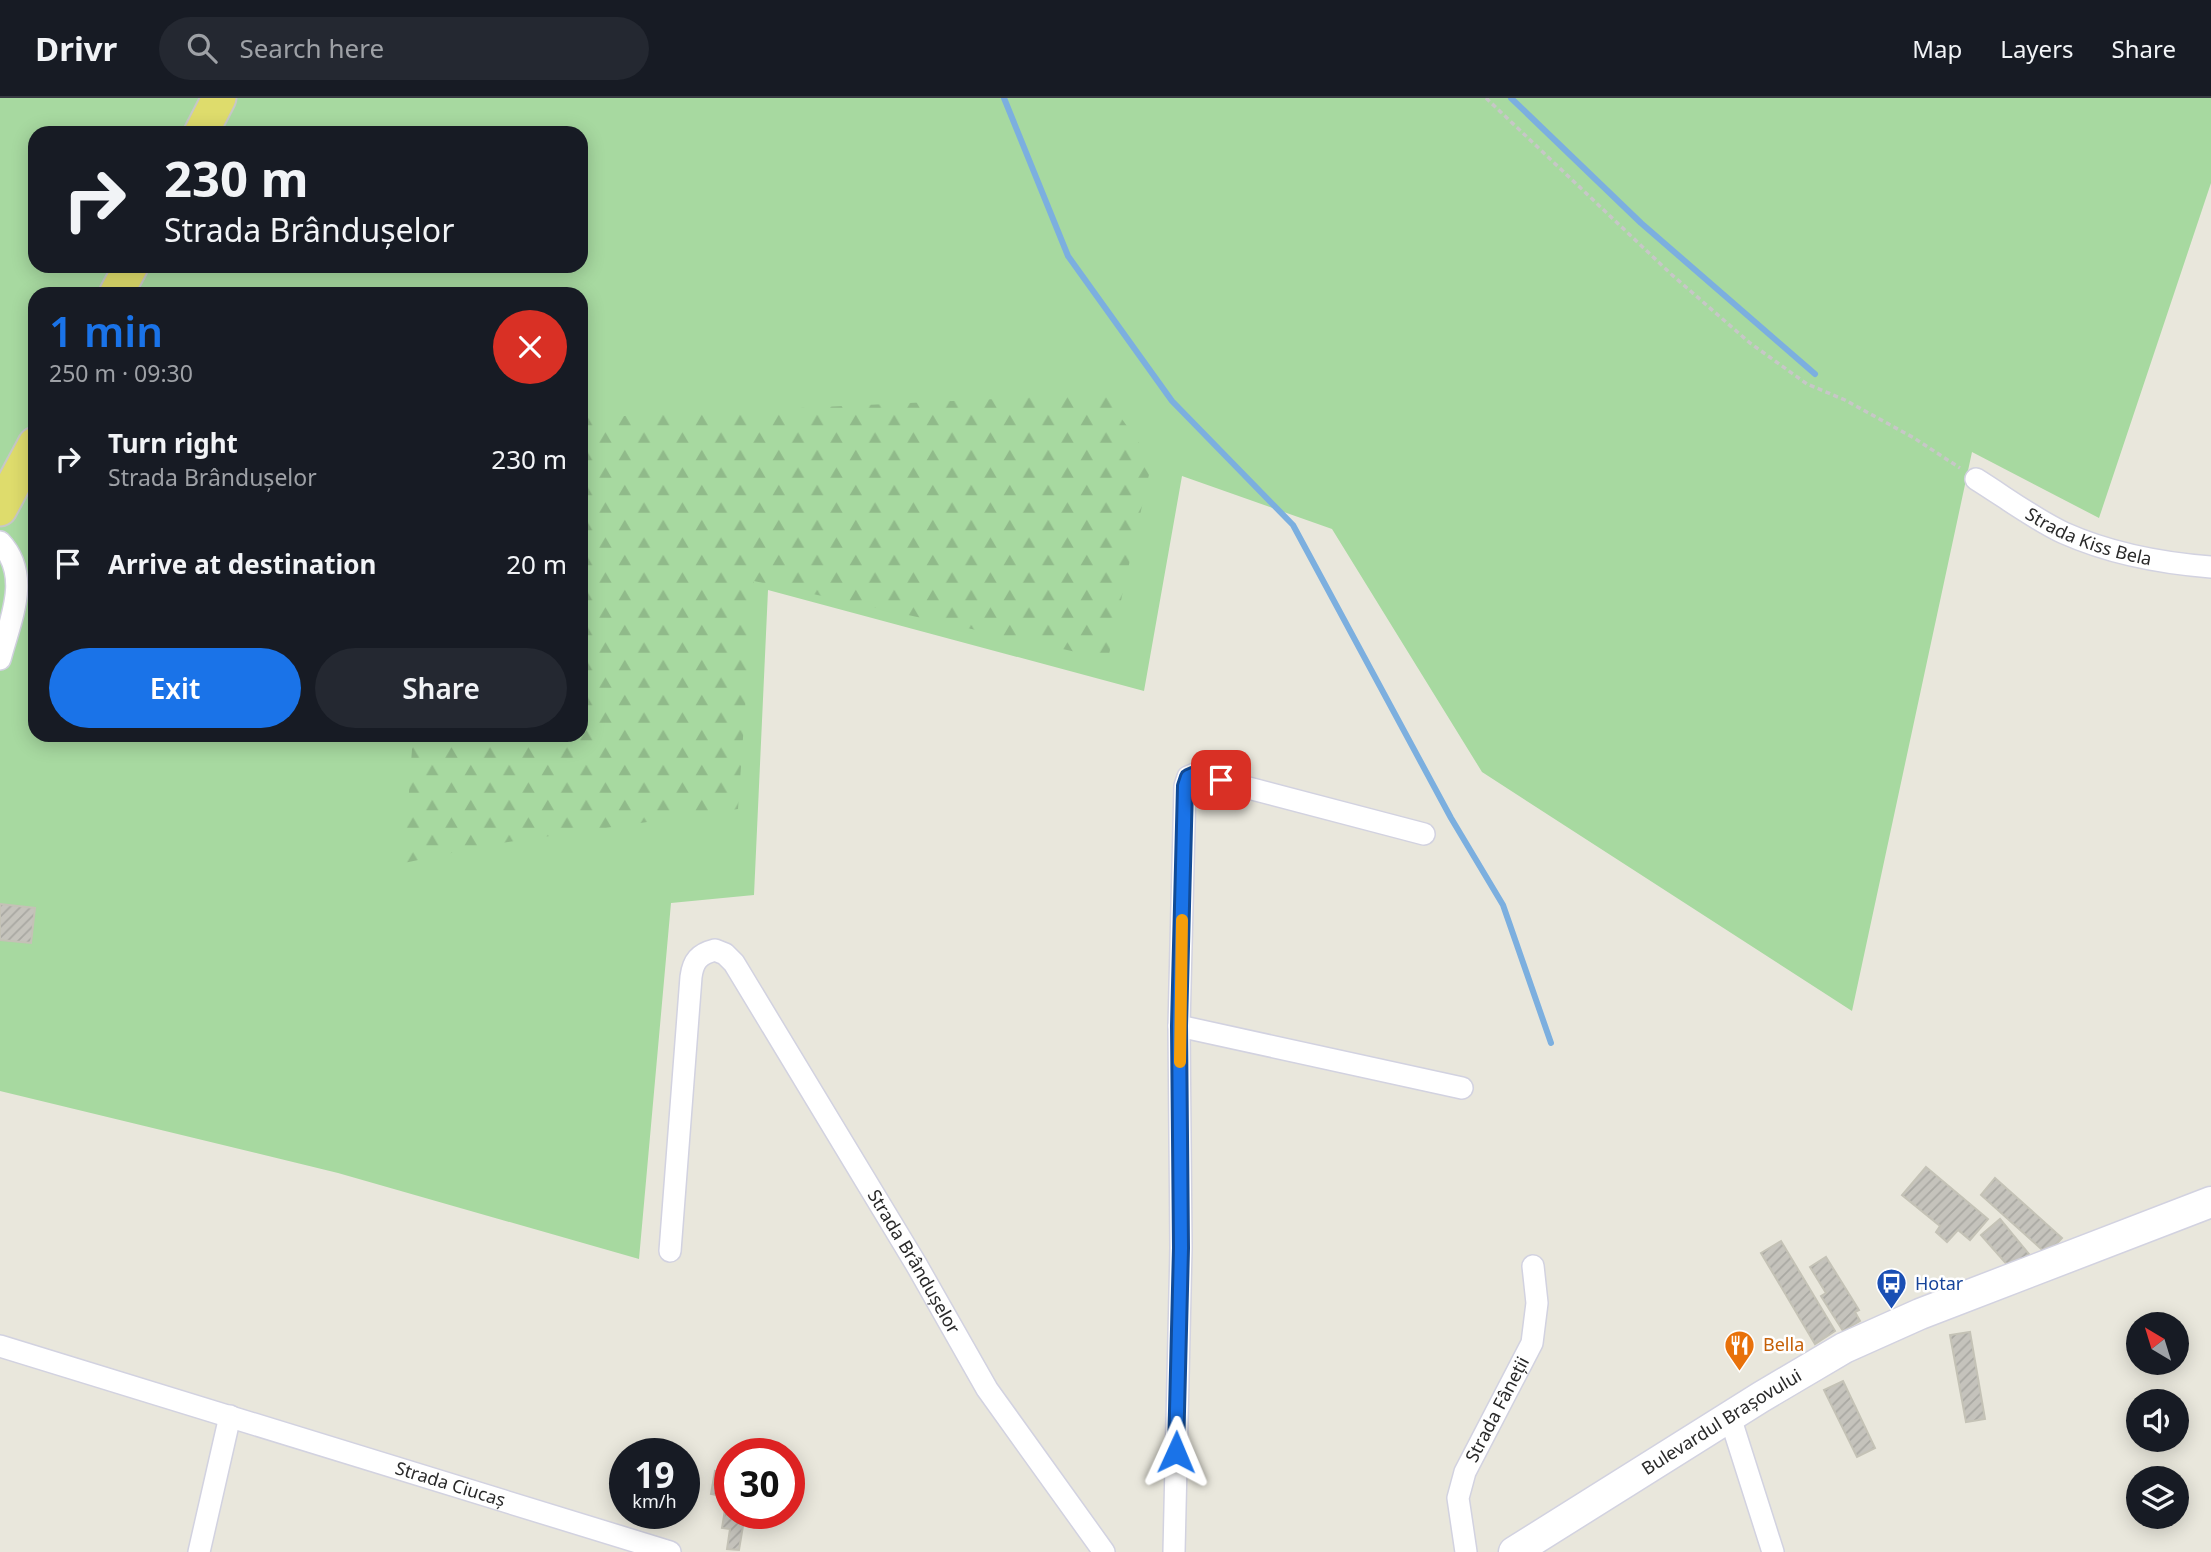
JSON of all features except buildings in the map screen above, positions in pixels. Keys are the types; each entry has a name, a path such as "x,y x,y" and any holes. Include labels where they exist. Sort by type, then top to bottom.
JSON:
{"main road":[{"path":"205,126 219,98"},
{"path":"0,509 28,457"},
{"name":"Bulevardul Brașovului","path":"1514,1552 1812,1365 1883,1330 2211,1202"}],"street":[{"name":"Strada Kiss Bela","path":"1976,479 2063,532 2114,551 2167,564 2211,567"},
{"path":"0,542 10,553 16,566 18,587 0,659"},
{"path":"1174,1552 1181,1248 1179,1026 1185,786 1188,777 1195,774 1424,834"},
{"name":"Strada Brândușelor","path":"670,1251 692,966 697,958 715,950 725,954 734,963 895,1228 987,1389 1104,1552"},
{"path":"1179,1026 1462,1088"},
{"name":"Strada Fâneții","path":"1466,1552 1458,1498 1465,1472 1532,1343 1537,1303 1533,1266"},
{"name":"Strada Ciucaș","path":"0,1346 670,1552"},
{"path":"199,1552 230,1416"},
{"path":"1730,1416 1773,1552"}],"path":[{"path":"1486,98 1671,274 1750,344 1807,384 1845,400 1914,438 1976,479"}],"green space":[{"path":"0,98 2211,98 2211,183 2099,518 1972,452 1852,1011 1482,772 1332,529 1182,476 1144,691 768,590 754,895 671,903 639,1259 338,1173 0,1091"},
{"path":"1104,394 1152,461 1108,659 754,581 738,809 494,844 404,863 413,742 588,742 588,418"}],"waterway":[{"path":"1004,98 1068,256 1172,401 1293,525 1451,818 1503,905 1551,1043"},
{"path":"1511,98 1641,223 1815,374"}],"slow traffic":[{"path":"1180,1062 1182,920"}],"place":[{"name":"Hotar","path":"1892,1311"},
{"name":"Bella","path":"1740,1372"}],"route":[{"path":"1176,1452 1181,1248 1179,1026 1185,786 1188,777 1195,774 1221,780"}]}
